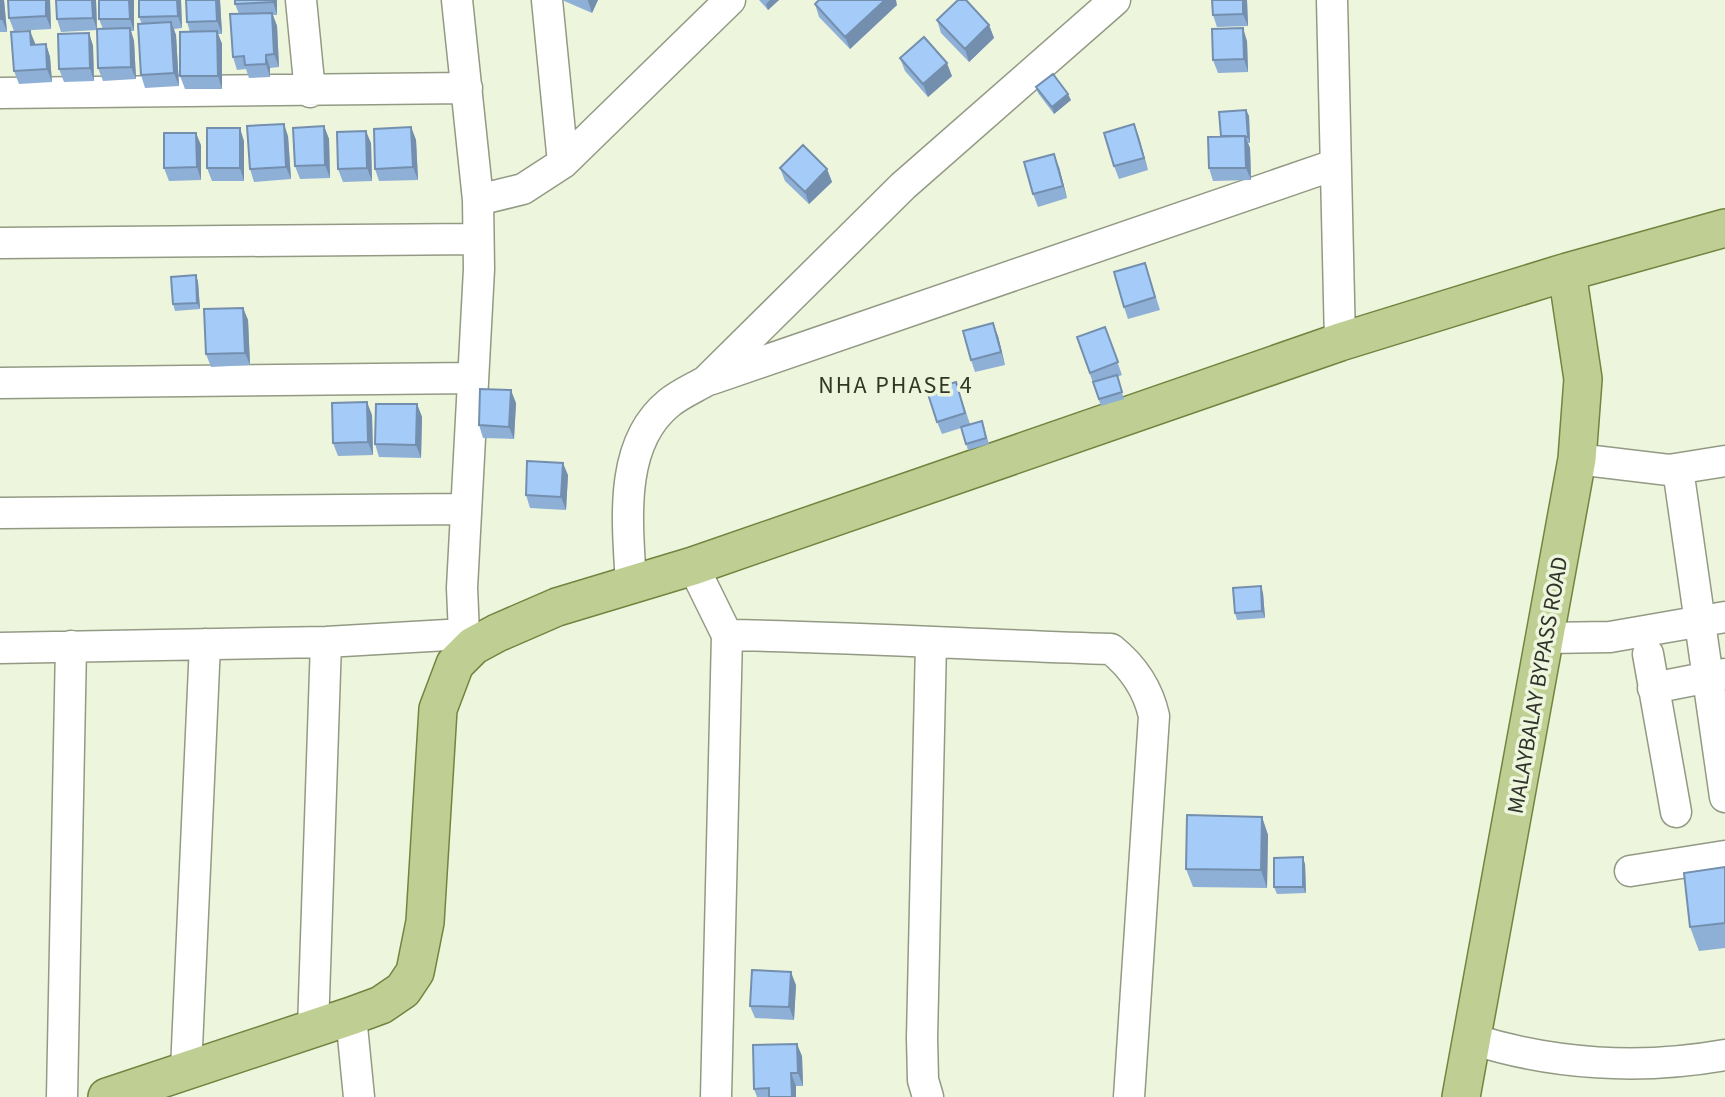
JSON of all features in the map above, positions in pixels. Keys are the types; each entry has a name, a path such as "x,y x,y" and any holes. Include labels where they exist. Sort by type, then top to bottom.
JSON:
{"main road":[{"path":"107,1097 351,1016 381,1005 403,990 415,972 425,922 438,709 455,664 468,640 525,619 693,566 1340,342 1567,272 1725,228"},
{"name":"MALAYBALAY BYPASS ROAD","path":"1461,1097 1577,459 1583,379 1567,272"}],"street":[{"path":"301,0 310,92"},
{"path":"0,648 468,640 464,509 473,378 478,200 457,0"},
{"path":"547,0 564,163"},
{"path":"478,200 523,189 564,163 730,0"},
{"path":"706,381 903,186 1115,0"},
{"path":"1332,0 1340,342"},
{"path":"0,93 310,92 467,88"},
{"path":"631,585 629,499 639,444 651,422 669,403 706,381 1334,165"},
{"path":"0,243 478,239"},
{"path":"0,383 473,378"},
{"path":"1577,459 1678,469 1725,461"},
{"path":"1678,469 1712,620 1725,797"},
{"path":"0,513 464,509"},
{"path":"693,566 727,635 716,1097"},
{"path":"1546,638 1610,637 1712,620"},
{"path":"727,635 858,637 930,643 1111,649 1128,662 1151,701 1153,742 1129,1097"},
{"path":"313,1028 326,642"},
{"path":"928,1097 923,1080 922,1038 930,643"},
{"path":"186,1070 205,645"},
{"path":"62,1097 71,646"},
{"path":"1648,654 1676,812"},
{"path":"1653,688 1716,676"},
{"path":"1630,871 1725,856"},
{"path":"351,1016 359,1097"},
{"path":"1472,1039 1513,1052 1577,1061 1693,1061 1725,1055"}],"building":[{"path":"8,0 46,0 46,16 9,18"},
{"path":"56,0 92,0 93,18 57,19"},
{"path":"99,0 129,0 130,19 99,19"},
{"path":"139,0 177,0 178,16 139,17"},
{"path":"186,0 216,0 217,21 187,22"},
{"path":"235,0 273,0 273,2 235,4"},
{"path":"819,0 885,0 845,37 815,4"},
{"path":"958,0 966,0 989,25 965,49 937,20"},
{"path":"1212,0 1243,0 1243,14 1213,15"},
{"path":"272,13 274,54 266,55 266,64 245,65 244,56 233,57 230,14"},
{"path":"171,22 174,73 141,75 138,24"},
{"path":"130,28 131,67 98,68 97,29"},
{"path":"1243,28 1244,59 1213,60 1212,29"},
{"path":"30,31 31,45 46,44 47,69 14,71 11,32"},
{"path":"217,31 218,76 180,76 180,32"},
{"path":"89,33 90,68 59,69 58,34"},
{"path":"924,37 947,63 923,84 900,58"},
{"path":"1053,74 1068,94 1052,107 1036,87"},
{"path":"1246,110 1248,137 1221,136 1219,112"},
{"path":"284,124 286,167 250,169 247,126"},
{"path":"1134,124 1144,158 1114,166 1104,133"},
{"path":"324,126 325,165 295,166 293,128"},
{"path":"411,127 413,167 375,169 374,129"},
{"path":"207,128 240,128 240,168 207,168"},
{"path":"366,131 367,168 338,169 337,132"},
{"path":"164,133 196,133 197,167 164,168"},
{"path":"1245,136 1246,168 1209,168 1208,137"},
{"path":"803,145 827,169 805,192 780,168"},
{"path":"1054,154 1063,186 1033,194 1024,162"},
{"path":"1145,263 1155,297 1124,307 1114,272"},
{"path":"196,275 197,303 173,304 171,277"},
{"path":"243,308 245,353 206,354 204,309"},
{"path":"993,323 1001,352 971,360 963,331"},
{"path":"1105,327 1118,362 1090,373 1077,337"},
{"path":"1117,375 1122,392 1099,399 1093,382"},
{"path":"956,382 965,413 937,422 927,391"},
{"path":"480,389 511,390 509,427 479,425"},
{"path":"367,402 368,442 333,443 332,403"},
{"path":"376,404 417,404 416,445 375,444"},
{"path":"982,421 986,438 966,444 961,427"},
{"path":"527,461 563,463 561,497 526,495"},
{"path":"1261,586 1262,611 1235,613 1233,588"},
{"path":"1187,815 1262,817 1261,870 1186,869"},
{"path":"1303,857 1303,887 1274,887 1274,858"},
{"path":"1725,867 1725,923 1690,927 1684,873"},
{"path":"752,970 791,972 789,1007 750,1006"},
{"path":"797,1044 798,1073 791,1073 792,1097 769,1097 769,1088 754,1089 753,1045"}],"district":[{"name":"NHA PHASE 4","path":"896,385"}]}
